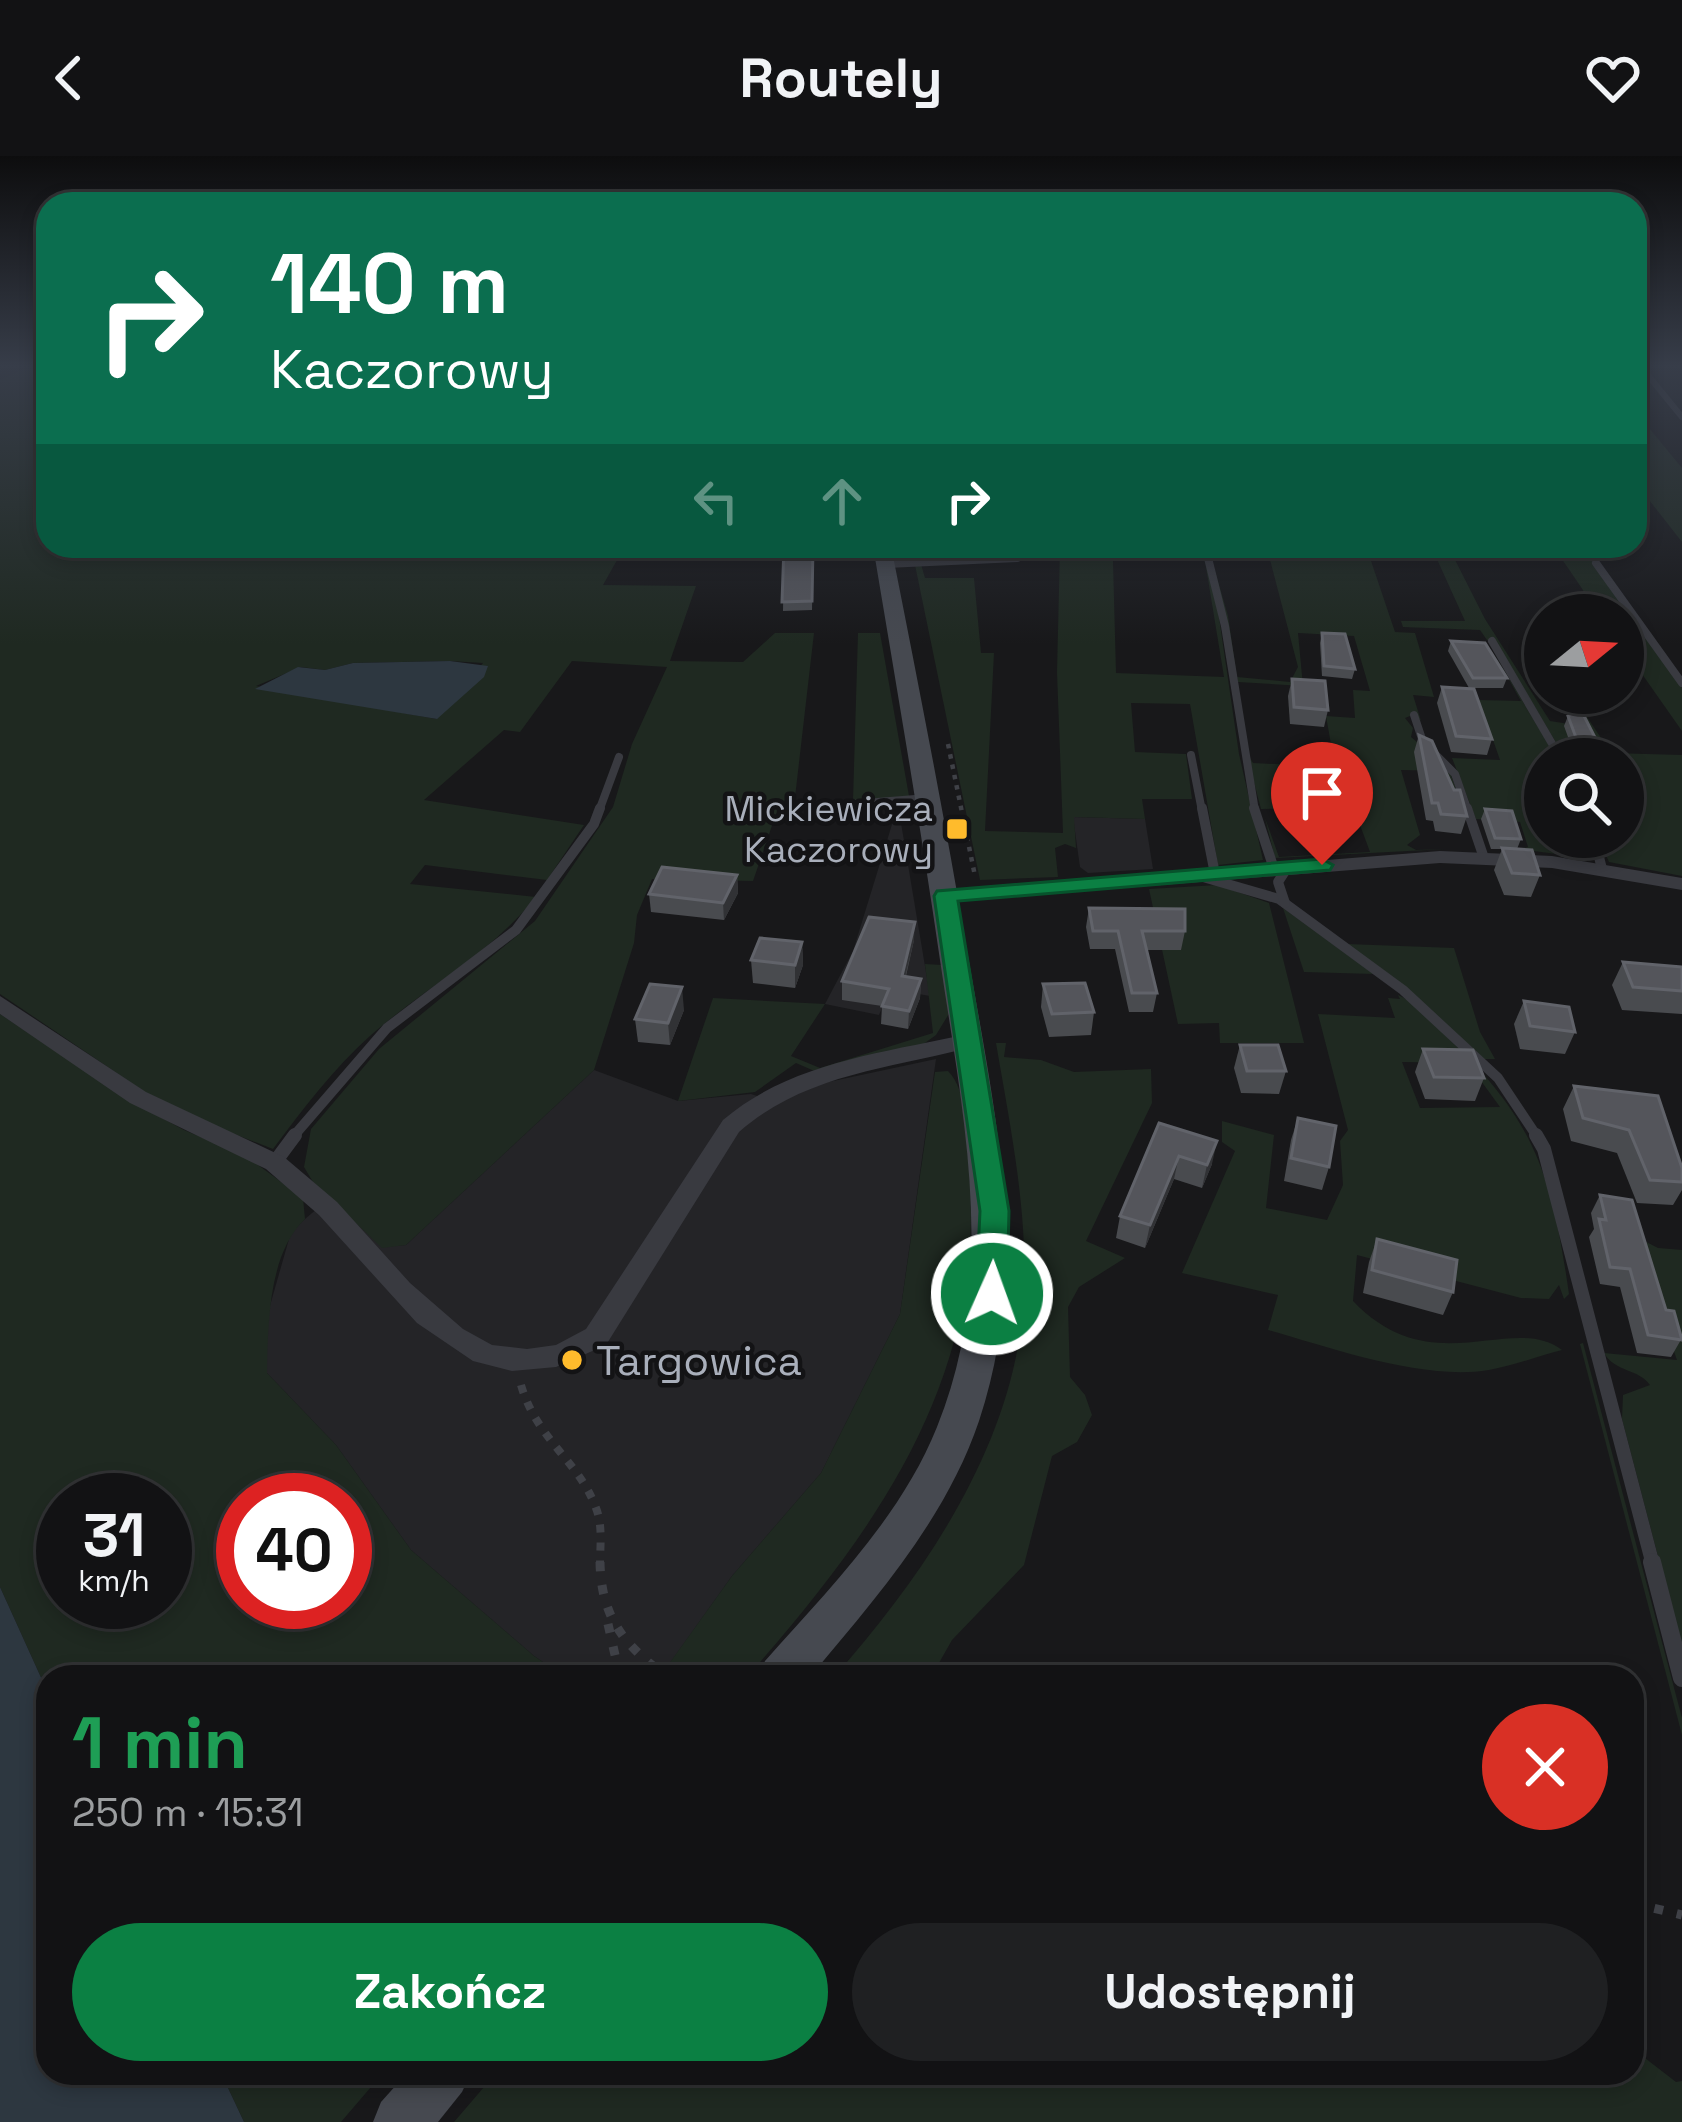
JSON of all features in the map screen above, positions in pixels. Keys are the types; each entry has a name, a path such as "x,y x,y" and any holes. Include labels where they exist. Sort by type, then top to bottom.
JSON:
{"street":[{"path":"792,1665 891,1546 950,1445 975,1376 992,1294 994,1211 945,896 885,558"},
{"path":"945,896 1281,868 1484,858 1602,869 1682,884"},
{"path":"0,1003 124,1090 275,1162 342,1223 446,1332 486,1354 520,1361 568,1352 596,1337 731,1126 752,1107 818,1078 968,1041"},
{"path":"400,2122 432,2085"}],"lane":[{"path":"1208,558 1220,598 1244,754 1281,868 1278,882 1286,904"},
{"path":"1596,563 1682,683"},
{"path":"1492,641 1549,738"},
{"path":"1414,716 1425,745 1455,774 1484,858"},
{"path":"1191,755 1206,874 1286,904 1368,964 1459,1040 1512,1093 1530,1121 1544,1149 1682,1678"},
{"path":"275,1162 319,1103 388,1028 516,930 594,824 619,757"},
{"path":"852,804 928,798"},
{"path":"1599,858 1602,869"}],"path":[{"path":"520,1361 522,1393 538,1431 593,1500 601,1529 601,1596 617,1665"},
{"path":"608,1621 625,1645 652,1665"},
{"path":"1644,1906 1682,1915"}],"shaded area":[{"path":"0,460 36,460 36,558 618,558 603,585 696,586 670,661 743,662 775,633 814,633 794,806 851,801 852,807 777,811 753,881 652,879 637,915 634,943 594,1070 406,1245 382,1248 313,1182 304,1167 311,1129 379,1049 535,921 613,807 632,744 667,667 572,661 520,732 504,730 424,800 584,825 547,880 425,865 410,884 536,897 498,937 357,1048 273,1149 170,1109 0,994","holes":["483,663 436,719 256,686 301,667"]},
{"path":"1647,460 1675,460 1682,468 1682,542 1647,497"},
{"path":"1060,558 1205,558 1216,597 1239,754 1263,860 1218,865 1190,704 1131,703 1135,752 1186,754 1192,799 1142,799 1145,819 1074,817 1076,848 1065,844 1055,848 1058,877 980,880 915,565 921,564 925,578 974,578 981,653 994,653 985,831 1063,833 1057,672","holes":["1113,561 1205,561 1224,677 1116,673"]},
{"path":"1211,558 1228,616 1237,677 1290,682 1298,667 1270,558 1370,558 1395,632 1415,633 1434,697 1413,695 1421,721 1415,714 1405,718 1413,728 1411,737 1448,768 1460,798 1457,800 1447,771 1401,770 1420,835 1407,845 1416,850 1446,849 1275,858 1265,818 1279,857 1370,852 1353,806 1363,806 1361,797 1321,796 1323,808 1261,809 1246,751 1253,763 1335,767 1326,716 1355,718 1353,690 1370,691 1354,636 1298,633 1303,686 1238,682"},
{"path":"1436,558 1454,558 1524,680 1524,689 1496,642 1487,640 1480,630 1403,627 1401,621 1465,621"},
{"path":"1561,558 1593,562 1616,594 1586,594"},
{"path":"858,633 880,633 909,796 853,801"},
{"path":"1644,634 1682,688 1682,731 1644,677"},
{"path":"1494,653 1524,703 1524,714 1530,714 1545,738 1524,738 1524,834 1520,822 1476,819 1452,758 1500,760 1479,700 1521,701"},
{"path":"450,661 488,666 484,677 437,719 255,689 298,667 325,670 353,663"},
{"path":"1539,714 1576,725 1570,714 1585,714 1601,738 1553,738"},
{"path":"1644,754 1682,755 1682,876 1607,858 1644,858"},
{"path":"898,805 930,996 890,989 879,1015 825,1004 853,951"},
{"path":"1073,817 1145,819 1153,869 1088,873 1080,867"},
{"path":"1218,885 1269,903 1304,1043 1220,1043 1219,1023 1178,1024 1149,889"},
{"path":"1283,908 1374,974 1304,972"},
{"path":"1347,944 1454,948 1480,1032 1495,1059 1484,1059 1396,979"},
{"path":"925,964 942,965 950,1012 936,1035 922,1045 819,1073 796,1063 755,1092 678,1101 713,998 825,1004 791,1056 820,1068 933,1033"},
{"path":"1398,995 1419,1009 1478,1068 1520,1124 1546,1183 1569,1294 1564,1299 1559,1285 1549,1299 1521,1298 1357,1255 1353,1301 1383,1325 1412,1338 1441,1343 1519,1338 1542,1340 1562,1350 1489,1370 1407,1367 1268,1330 1278,1295 1182,1273 1235,1151 1222,1142 1222,1121 1274,1135 1266,1208 1327,1220 1343,1185 1340,1141 1348,1130 1318,1014 1395,1018 1388,998 1400,999","holes":["1402,1062 1468,1063 1500,1107 1420,1108"]},
{"path":"0,1014 125,1098 246,1156 303,1198 305,1219 284,1251 272,1291 267,1373 336,1445 356,1473 216,1473 216,1629 372,1629 372,1495 411,1550 547,1665 36,1665 0,1587"},
{"path":"996,1043 1006,1043 1004,1057 1041,1060 1074,1072 1151,1069 1152,1103 1086,1241 1125,1258 1079,1287 1068,1307 1070,1377 1085,1395 1092,1415 1077,1442 1052,1456 1024,1565 952,1640 938,1665 844,1665 896,1601 951,1518 995,1429 1010,1382 1020,1334 1024,1262"},
{"name":"Targowica","path":"936,1059 900,1314 821,1473 732,1576 669,1665 547,1665 411,1550 372,1495 372,1473 356,1473 336,1445 267,1373 267,1316 291,1232 331,1197 382,1247 406,1245 594,1070 678,1101 751,1094 772,1101 819,1084"},
{"path":"948,1071 959,1089 971,1235 962,1308 943,1376 916,1441 841,1562 757,1665 668,1665 732,1576 821,1473 900,1314 935,1072"},
{"path":"1633,1235 1658,1248 1682,1250 1682,1648 1622,1419 1623,1395 1650,1385 1604,1353 1677,1360"},
{"path":"1580,1344 1682,1718 1682,1735"},
{"path":"0,1587 36,1666 36,2085 227,2085 244,2122 0,2122"},
{"path":"1644,2057 1676,2082 1682,2081 1682,2122 454,2122 486,2085 1644,2085"},
{"path":"227,2085 373,2085 341,2122 244,2122"}],"building":[{"path":"784,558 813,558 812,601 782,602"},
{"path":"1322,633 1345,634 1355,669 1324,666"},
{"path":"1451,641 1485,643 1507,678 1473,678"},
{"path":"1292,679 1325,681 1328,710 1294,707"},
{"path":"1442,687 1474,689 1492,739 1456,736"},
{"path":"1583,714 1595,738 1576,738 1568,716"},
{"path":"1419,735 1432,741 1454,790 1460,790 1467,816 1441,814 1438,803 1432,803"},
{"path":"1485,809 1512,811 1521,839 1495,838"},
{"path":"1502,848 1524,849 1524,858 1535,858 1540,875 1512,873"},
{"path":"662,867 737,875 723,903 649,894"},
{"path":"1089,908 1185,909 1185,931 1142,931 1157,993 1132,993 1118,931 1093,931"},
{"path":"869,917 915,922 902,976 921,979 909,1011 882,1006 889,989 842,981"},
{"path":"760,938 802,942 795,965 751,960"},
{"path":"1623,962 1682,967 1682,991 1633,987"},
{"path":"1085,983 1094,1012 1052,1014 1043,984"},
{"path":"650,984 682,987 668,1023 635,1019"},
{"path":"1524,1001 1569,1007 1575,1032 1530,1026"},
{"path":"1240,1045 1278,1045 1286,1071 1247,1071"},
{"path":"1423,1049 1473,1050 1484,1078 1434,1077"},
{"path":"1574,1086 1658,1096 1682,1168 1682,1182 1650,1180 1629,1130 1583,1118"},
{"path":"1298,1118 1336,1126 1329,1167 1291,1158"},
{"path":"1159,1123 1217,1141 1207,1165 1179,1156 1150,1225 1120,1216"},
{"path":"1600,1195 1632,1200 1666,1310 1674,1311 1682,1340 1648,1335 1630,1269 1610,1267 1599,1219 1606,1220"},
{"path":"1377,1239 1457,1260 1453,1292 1372,1270"}],"place":[{"name":"Mickiewicza Kaczorowy","path":"957,829"},
{"name":"Targowica","path":"572,1360"}],"route":[{"path":"992,1294 994,1211 945,896 1322,865"}]}
